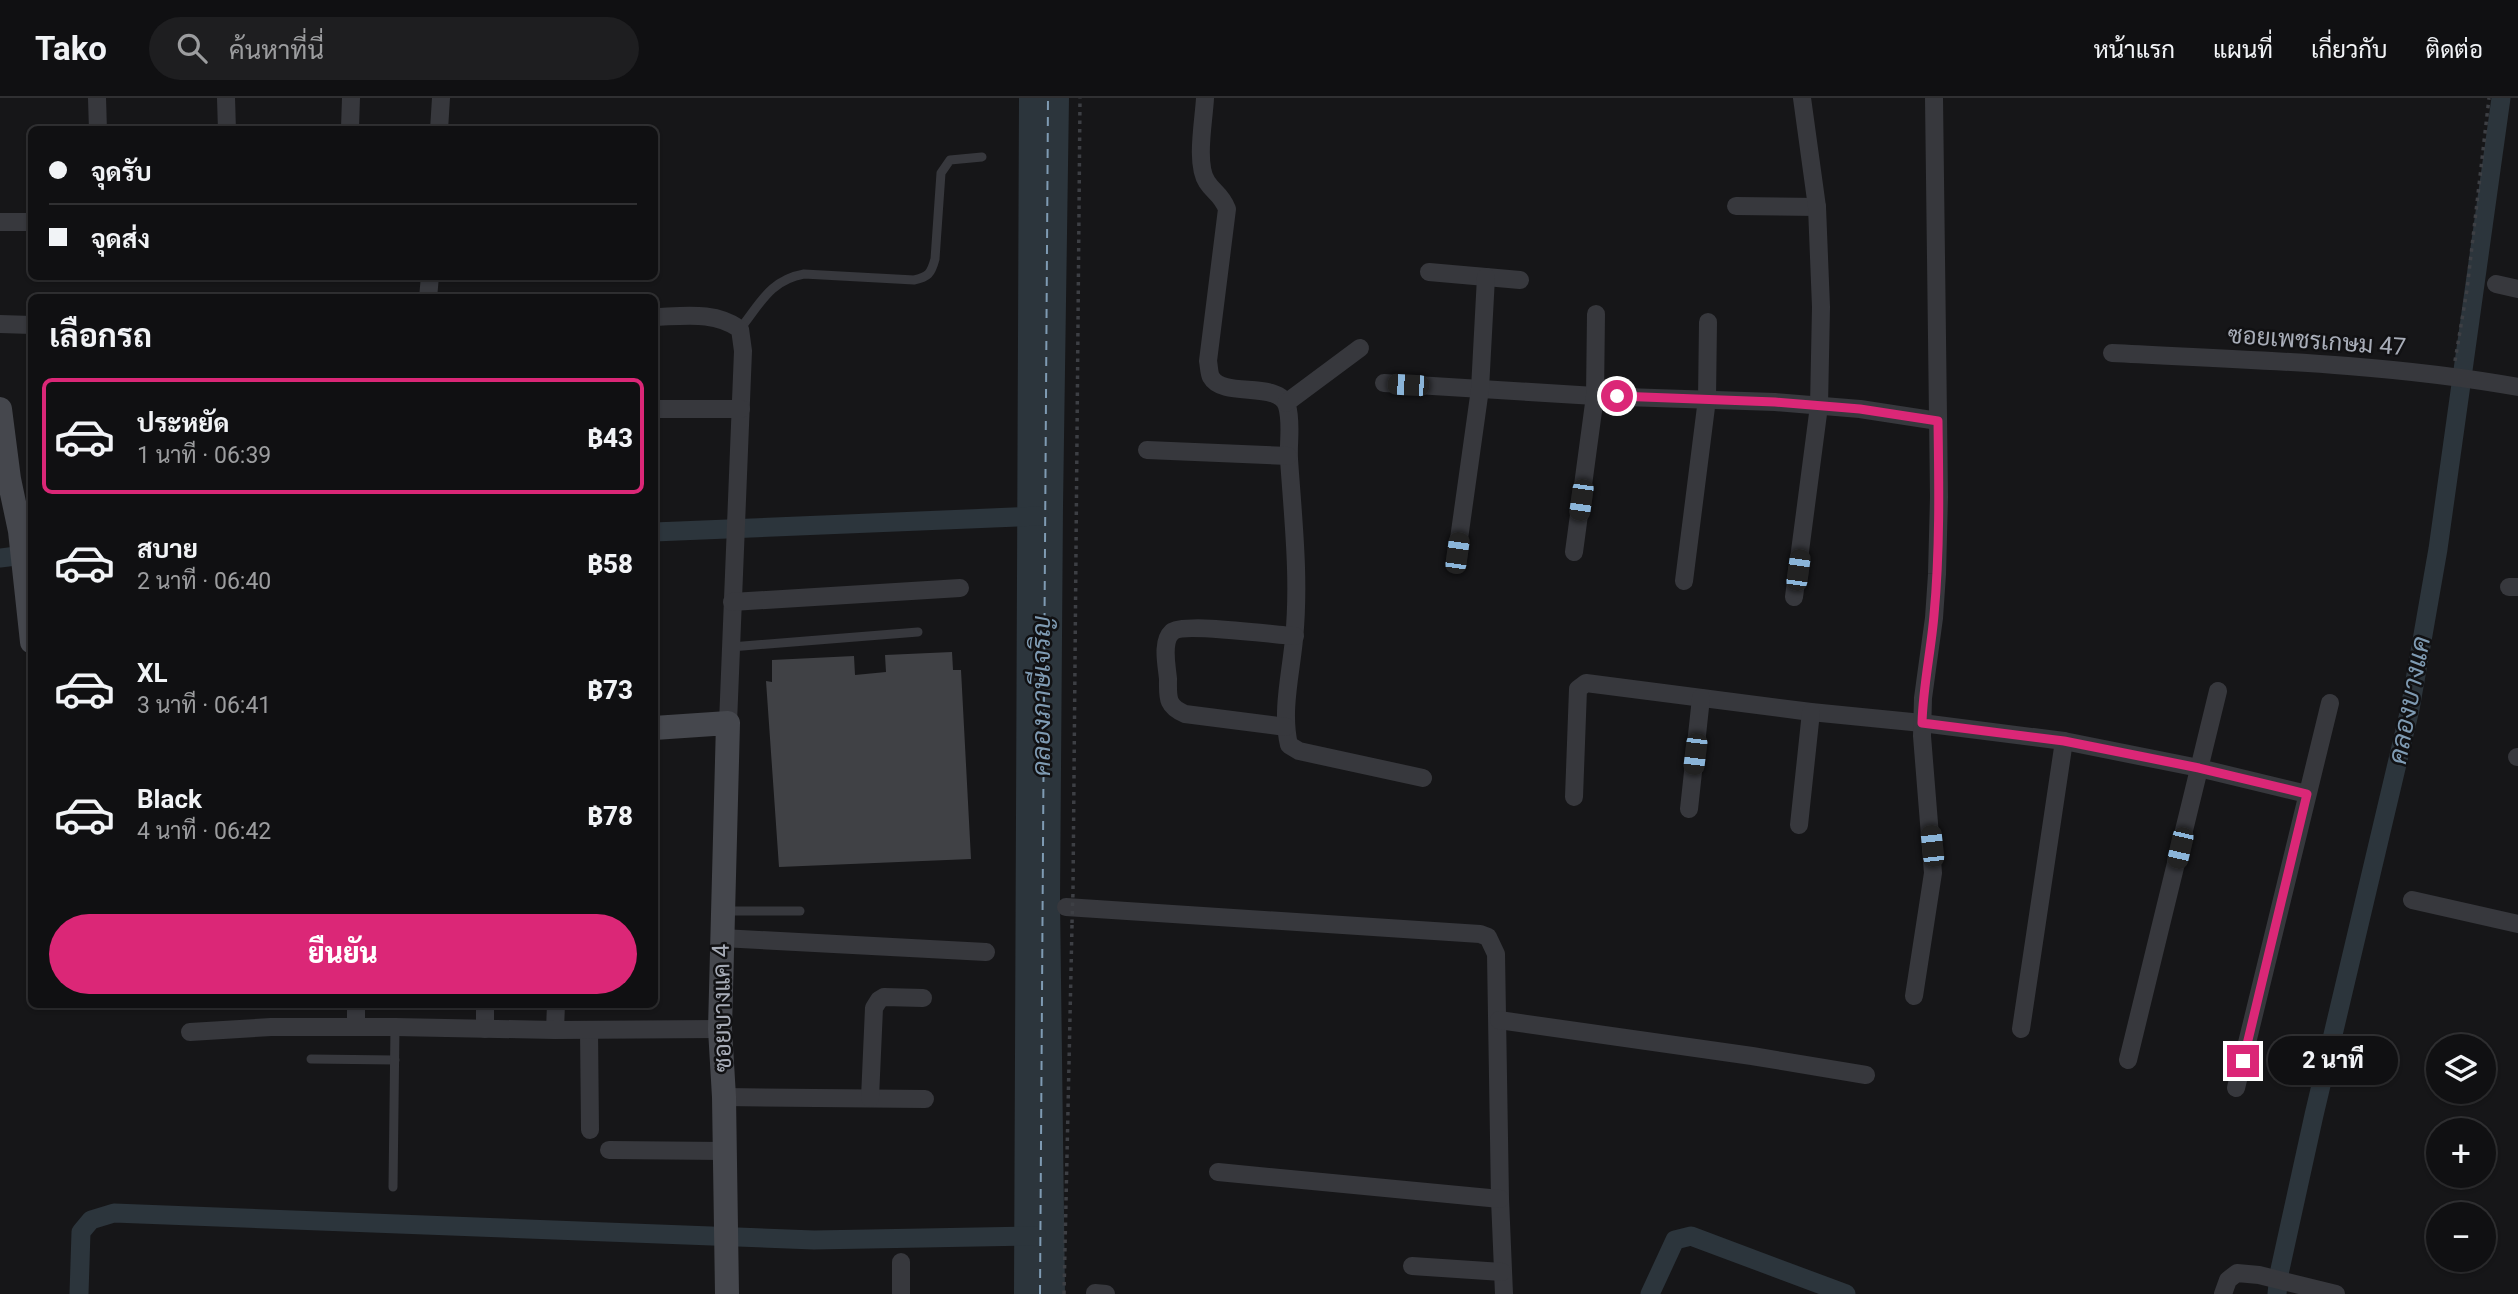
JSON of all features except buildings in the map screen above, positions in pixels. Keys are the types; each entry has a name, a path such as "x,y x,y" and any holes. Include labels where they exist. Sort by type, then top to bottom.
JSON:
{"street":[{"path":"97,98 99,126"},
{"path":"226,98 227,126"},
{"path":"350,126 351,98"},
{"path":"439,126 441,98"},
{"path":"1205,98 1202,172 1208,184 1222,196 1227,209 1208,361 1212,378 1221,386 1271,393 1286,403"},
{"path":"1794,597 1819,405 1821,307 1817,206 1802,98"},
{"path":"1914,996 1933,873 1922,723 1937,574 1934,98"},
{"path":"1736,206 1817,206"},
{"path":"0,222 28,222"},
{"path":"1429,272 1520,280"},
{"path":"1457,553 1480,389 1486,277"},
{"path":"2496,284 2518,289"},
{"path":"1574,552 1594,396 1596,314"},
{"path":"658,317 711,316 730,322 740,329 743,351 728,723 658,728"},
{"path":"1684,581 1707,399 1708,322"},
{"path":"0,324 28,325"},
{"path":"1286,403 1360,348"},
{"name":"ซอยเพชรเกษม 47","path":"2112,353 2356,366 2473,379 2518,387"},
{"path":"1384,383 1594,396 1819,405 1938,421"},
{"path":"1286,403 1295,535 1295,636 1286,726 1289,745 1299,751 1423,778"},
{"path":"0,409 4,479 20,531 28,612"},
{"path":"658,410 741,409"},
{"path":"1147,450 1288,456"},
{"path":"732,602 960,587"},
{"path":"1286,726 1185,714 1175,710 1168,700 1166,641 1172,631 1181,628 1295,636"},
{"path":"1574,797 1578,689 1586,683 2064,741 2199,768 2307,794"},
{"path":"2128,1060 2218,691"},
{"path":"1689,809 1702,698"},
{"path":"2236,1088 2330,703"},
{"path":"1799,825 1811,712"},
{"name":"ซอยบางแค 4","path":"727,1294 724,1097 720,1029 728,723"},
{"path":"2021,1028 2064,741"},
{"path":"2412,900 2518,924"},
{"path":"1070,907 1480,934 1488,937 1496,954 1499,1020 1500,1199 1504,1294"},
{"path":"722,938 986,952"},
{"path":"870,1098 874,1008 878,1000 923,998"},
{"path":"356,1008 356,1027"},
{"path":"485,1008 485,1029"},
{"path":"555,1030 556,1008"},
{"path":"1499,1020 1866,1075"},
{"path":"190,1032 271,1027 720,1029"},
{"path":"589,1030 590,1130"},
{"path":"724,1097 925,1098"},
{"path":"609,1150 725,1151"},
{"path":"1218,1172 1500,1199"},
{"path":"901,1262 901,1294"},
{"path":"1412,1266 1502,1272"},
{"path":"2222,1294 2233,1275 2259,1275 2336,1294"}],"lane":[{"path":"740,329 777,282 788,277 804,274 914,280 926,278 932,271 935,259 942,173 950,160 982,158"},
{"path":"730,647 918,632"},
{"path":"722,911 800,911"},
{"path":"393,1187 395,1027"},
{"path":"311,1059 395,1060"}],"path":[{"path":"1064,1294 1080,98"},
{"path":"2453,377 2467,290 2489,98"}],"water":[{"name":"คลองภาษีเจริญ","path":"1019,98 1069,98 1060,900 1065,1294 1014,1294"}],"waterway":[{"name":"คลองบางแค","path":"2277,1294 2314,1115 2410,709 2438,549 2501,98"},
{"path":"658,532 1039,516"},
{"path":"0,558 28,554"},
{"path":"79,1294 81,1232 91,1220 114,1213 814,1240 1037,1236"},
{"path":"1650,1294 1675,1240 1691,1236 1846,1294"}],"ferry route":[{"path":"1040,1294 1048,98"}],"route":[{"path":"1617,396 1775,402 1860,409 1938,421 1937,574 1922,723 2064,741 2199,768 2307,794 2243,1061"}]}
